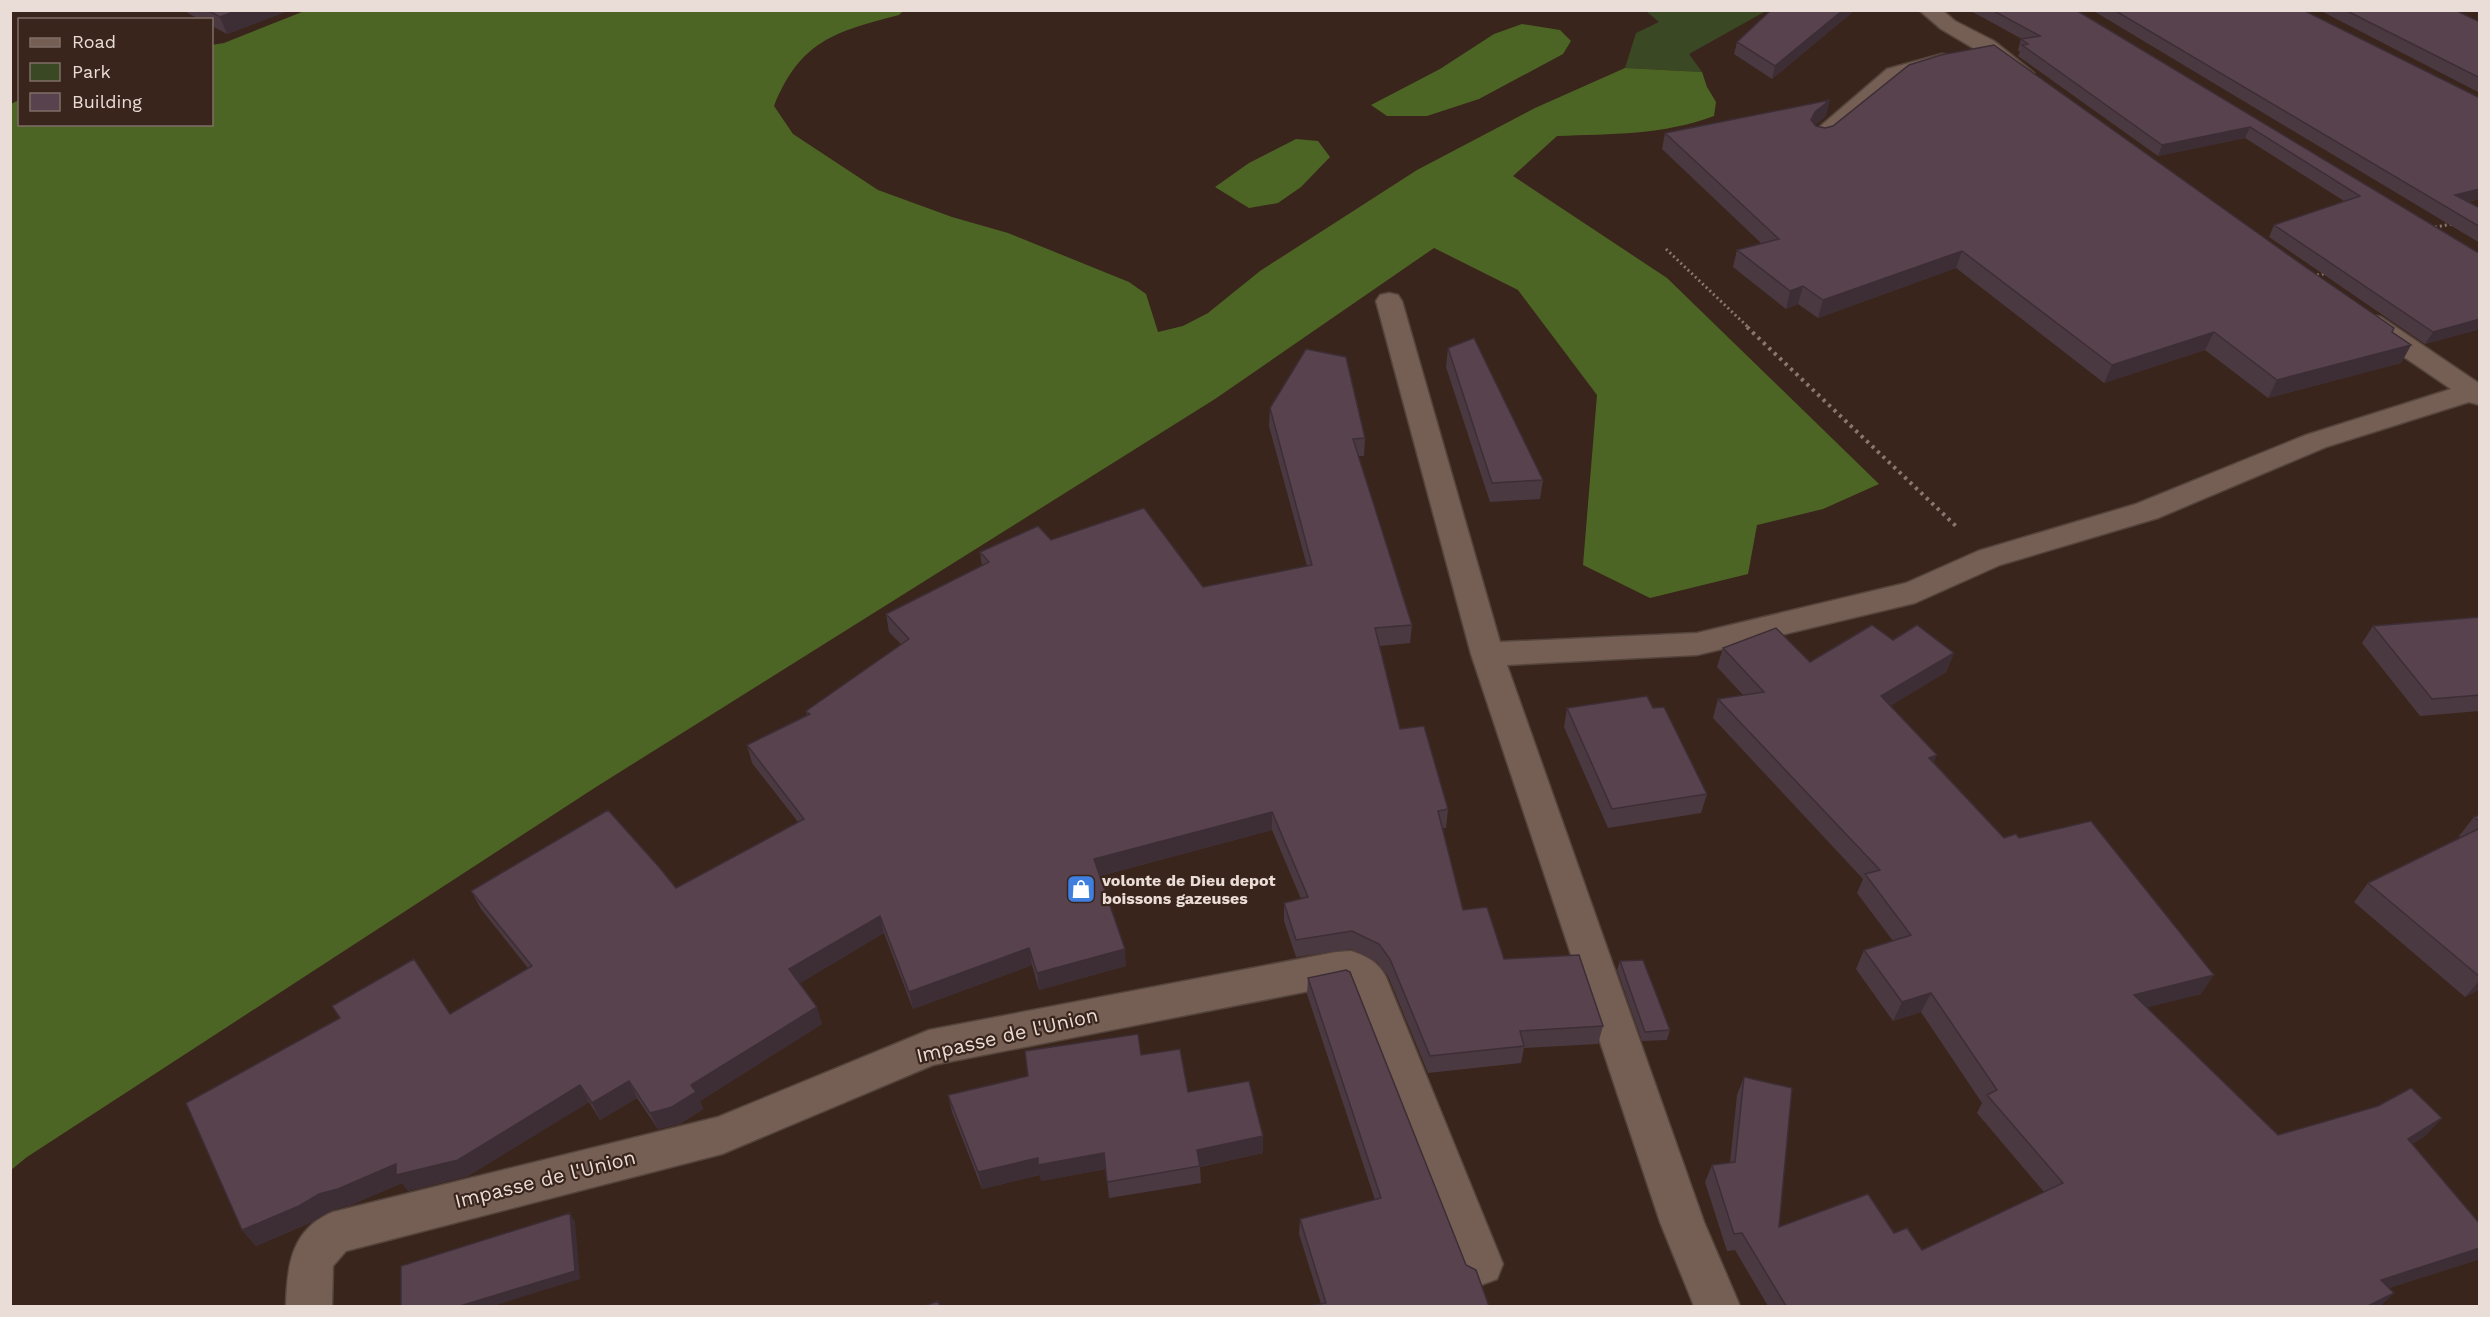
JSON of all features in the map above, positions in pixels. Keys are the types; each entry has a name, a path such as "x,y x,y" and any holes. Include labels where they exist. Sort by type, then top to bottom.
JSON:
{"street":[{"path":"1929,10 1948,25 1986,46 2044,88"},
{"path":"1820,136 1895,74 1986,46"},
{"path":"2306,277 2475,394"},
{"path":"1389,301 1487,654 1682,1222 1717,1306"},
{"path":"1487,654 1697,644 1915,592 1989,558 2147,511 2316,441 2475,394"},
{"name":"Impasse de l'Union","path":"309,1306 310,1266 317,1248 333,1233 722,1135 929,1048 1336,968 1351,967 1366,977 1481,1264"}],"path":[{"path":"2422,234 2430,228 2450,225 2460,220"},
{"path":"1666,249 1989,558"},
{"path":"2306,277 2334,271"}],"green space":[{"path":"307,10 903,11 899,15 838,34 823,42 796,66 784,84 774,106 793,134 878,190 952,217 1008,233 1129,282 1146,294 1158,332 1183,326 1208,313 1260,271 1417,170 1535,108 1625,68 1702,72 1707,87 1716,102 1714,116 1656,130 1557,136 1513,176 1667,278 1879,484 1823,509 1757,525 1748,574 1650,598 1583,565 1597,395 1518,290 1434,248 1215,399 596,787 27,1157 11,1170 11,104 18,100 18,126 213,126 213,45 224,43"},
{"path":"1646,11 1766,11 1689,54 1702,72 1625,68 1636,33 1659,22"},
{"path":"1522,24 1560,30 1571,41 1563,54 1479,99 1427,116 1387,116 1371,105 1440,69 1494,34"},
{"path":"1296,139 1318,141 1330,157 1301,187 1278,203 1249,208 1215,187 1249,163"}],"building":[{"path":"207,10 238,10 220,17"},
{"path":"1771,10 1843,10 1775,66 1737,42"},
{"path":"1992,10 2076,10 2480,252 2480,319 2433,332 2274,225 2360,196 2250,127 2162,145 2022,45 2028,44 2021,39 2040,36"},
{"path":"2114,10 2303,10 2480,98 2480,189 2455,195 2480,208 2480,227"},
{"path":"2345,10 2455,10 2480,22 2480,78"},
{"path":"1994,45 2394,328 2392,332 2411,345 2277,380 2214,332 2112,365 1962,251 1823,300 1803,286 1790,291 1737,250 1779,239 1665,133 1830,100 1815,112 1811,120 1816,126 1825,128 1833,126 1909,65 1941,55"},
{"path":"1474,338 1543,480 1492,483 1448,348"},
{"path":"1306,349 1346,357 1365,438 1353,439 1412,625 1375,628 1400,729 1424,726 1448,809 1438,811 1463,910 1487,907 1504,959 1579,955 1603,1026 1520,1031 1524,1046 1430,1056 1390,959 1379,944 1352,931 1296,940 1284,903 1308,897 1272,812 1094,859 1125,949 1037,973 1029,948 909,992 880,916 789,969 817,1007 691,1085 696,1092 672,1107 650,1113 629,1081 592,1103 580,1085 458,1160 396,1175 396,1164 338,1189 319,1194 299,1206 242,1230 186,1103 340,1018 332,1006 414,959 450,1014 532,966 471,891 608,810 676,888 804,819 747,745 810,714 806,711 909,639 886,614 989,562 980,552 1038,526 1051,540 1144,508 1203,587 1312,565 1270,408"},
{"path":"2480,617 2480,695 2432,699 2373,626"},
{"path":"1872,625 1893,640 1917,625 1954,653 1881,696 1937,755 1929,758 2004,838 2016,834 2019,838 2091,821 2214,975 2134,995 2278,1135 2378,1106 2411,1088 2442,1118 2408,1139 2480,1224 2480,1248 2381,1280 2394,1293 2368,1306 1786,1306 1742,1233 1734,1234 1712,1165 1735,1162 1744,1077 1792,1088 1779,1227 1868,1194 1894,1233 1907,1228 1922,1250 2063,1183 1987,1095 1997,1090 1931,993 1902,1002 1864,950 1911,935 1865,874 1880,870 1718,699 1764,692 1723,648 1776,628 1810,662"},
{"path":"1647,696 1653,708 1664,707 1707,794 1612,809 1567,708"},
{"path":"2480,828 2480,977 2368,883"},
{"path":"1643,960 1670,1030 1645,1032 1620,961"},
{"path":"1346,970 1350,972 1466,1265 1476,1270 1489,1306 1309,1306 1326,1303 1300,1219 1381,1198 1308,978"},
{"path":"1138,1034 1141,1055 1180,1049 1188,1092 1249,1081 1263,1136 1197,1150 1200,1166 1107,1182 1104,1153 1038,1165 1038,1158 978,1172 948,1095 1028,1076 1025,1051"},
{"path":"570,1213 575,1271 460,1306 401,1306 401,1266"},
{"path":"938,1301 940,1306 925,1306"}],"place":[{"name":"volonte de Dieu depot boissons gazeuses","path":"1081,889"}]}
